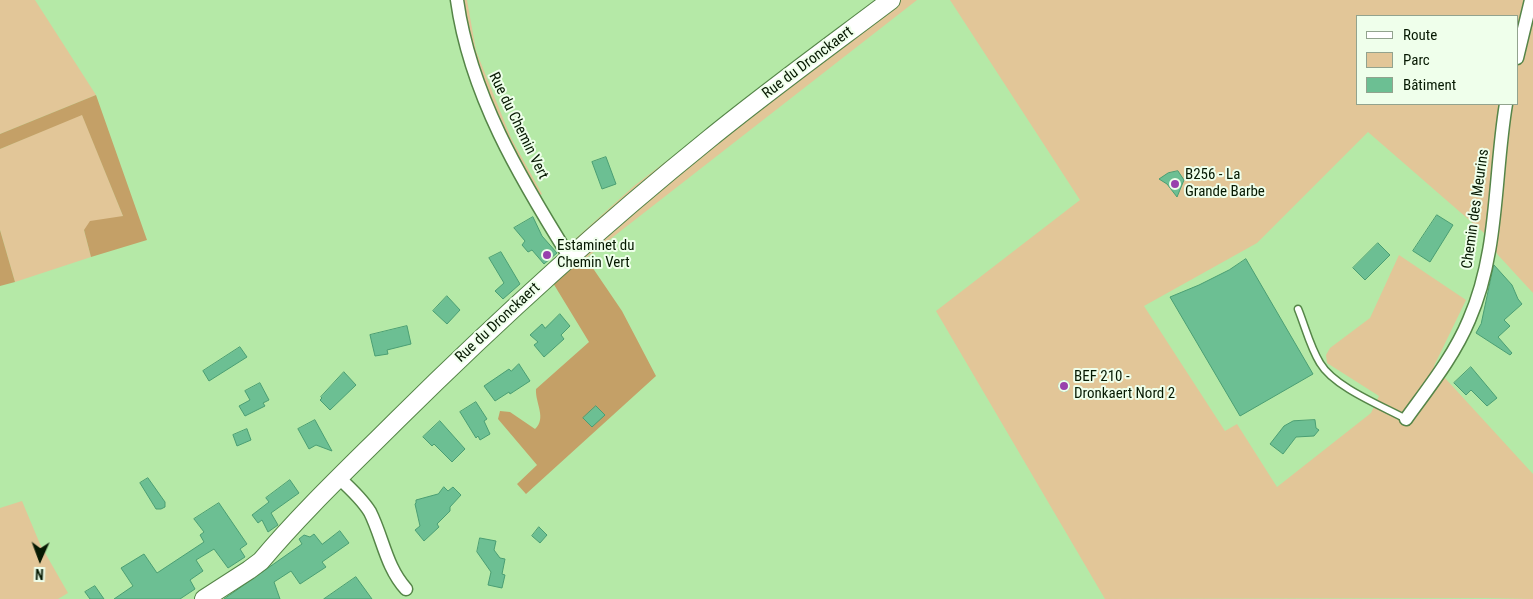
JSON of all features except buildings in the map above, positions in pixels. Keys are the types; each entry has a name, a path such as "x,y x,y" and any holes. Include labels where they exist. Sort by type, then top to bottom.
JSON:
{"main road":[{"name":"Rue du Dronckaert","path":"204,599 249,570 479,340 570,258 709,139 891,0"}],"street":[{"name":"Rue du Chemin Vert","path":"457,0 469,57 486,106 522,175 570,258"},
{"path":"1518,54 1531,0"},
{"name":"Chemin des Meurins","path":"1406,419 1452,354 1468,324 1477,299 1488,256 1495,214 1506,105"},
{"path":"339,478 360,498 369,512 393,572 405,593"}],"lane":[{"path":"1298,309 1320,364 1334,378 1358,394 1406,419"}],"green space":[{"path":"0,0 35,0 96,95 0,134"},
{"path":"452,0 467,0 476,51 511,138 542,194 532,201 477,96 466,63"},
{"path":"876,0 917,0 586,258 574,240 634,186"},
{"path":"950,0 1533,0 1533,293 1498,255 1483,232 1368,132 1257,243 1144,306 1225,431 1237,424 1277,487 1371,413 1379,396 1327,363 1326,355 1330,348 1370,318 1399,255 1466,300 1434,366 1533,474 1533,599 1105,599 936,311 1080,200"},
{"path":"82,114 123,216 84,230 91,257 15,282 0,230 0,149"},
{"path":"22,501 40,544 68,593 58,599 0,599 0,508"}],"shaded area":[{"path":"96,95 147,240 91,257 84,230 90,221 123,216 82,115 0,149 0,134"},
{"path":"0,230 15,282 0,286"},
{"path":"586,258 622,311 656,376 526,494 517,484 537,465 498,419 500,411 510,412 535,429 540,420 536,389 589,342 553,283"}],"place":[{"name":"B256 - La Grande Barbe","path":"1175,184"},
{"name":"Estaminet du Chemin Vert","path":"547,255"},
{"name":"BEF 210 - Dronkaert Nord 2","path":"1064,386"}]}
